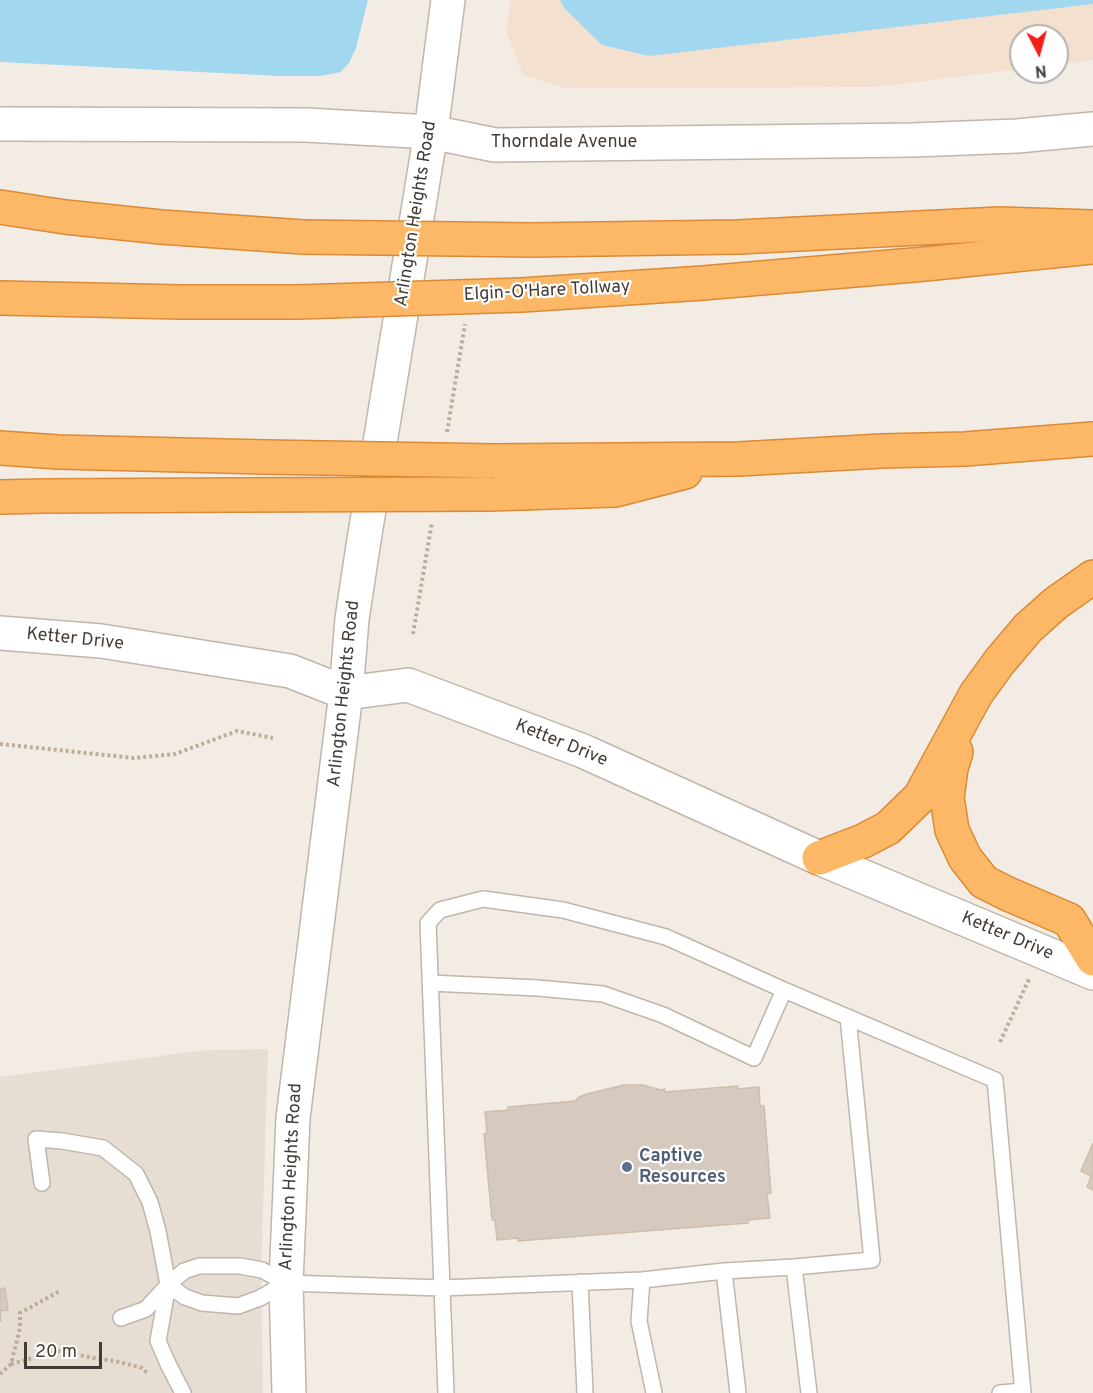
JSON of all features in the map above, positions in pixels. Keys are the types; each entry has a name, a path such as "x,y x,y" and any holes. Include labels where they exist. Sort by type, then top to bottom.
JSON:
{"highway":[{"path":"0,207 65,217 161,227 303,237 532,240 738,237 1000,224 1093,227"},
{"name":"Elgin-O'Hare Tollway","path":"0,298 297,302 522,295 727,281 1093,247"},
{"path":"0,448 58,452 495,461 740,459 965,449 1093,439"},
{"path":"0,497 489,494 615,490 740,459"},
{"path":"819,858 863,841 888,828 920,797 976,694 1000,661 1028,628 1056,603 1093,577"},
{"path":"976,694 951,768 947,798 952,830 965,858 984,882 1069,920 1093,959"}],"street":[{"name":"Arlington Heights Road","path":"289,1393 286,1283 293,1118 346,693 352,619 431,132 448,0"},
{"name":"Thorndale Avenue","path":"0,124 306,125 431,132 495,145 901,140 1017,136 1093,129"},
{"name":"Ketter Drive","path":"0,633 101,641 290,671 346,693 408,685 583,752 819,858 1093,973"}],"lane":[{"path":"446,1393 428,923 440,910 483,899 563,910 666,937 995,1080 1023,1392 1000,1393"},
{"path":"430,983 538,988 603,994 663,1015 754,1058 784,990"},
{"path":"122,1318 146,1309 184,1271 200,1266 240,1266 262,1270 286,1283 442,1288 642,1280 724,1271 872,1260 848,1017"},
{"path":"42,1183 36,1139 103,1148 136,1174 150,1202 168,1285 158,1341 181,1389"},
{"path":"794,1267 809,1393"},
{"path":"724,1271 738,1393"},
{"path":"642,1280 639,1321 654,1393"},
{"path":"580,1282 585,1393"},
{"path":"168,1285 185,1297 202,1303 238,1306 260,1298 286,1283"}],"path":[{"path":"446,438 465,322"},
{"path":"413,634 432,519"},
{"path":"0,744 134,758 176,754 237,731 273,738"},
{"path":"1000,1042 1041,952"},
{"path":"11,1364 20,1328 20,1313 60,1291"},
{"path":"0,1374 11,1364 58,1351 116,1360 142,1368 156,1381 161,1391 181,1389"}],"shaded area":[{"path":"511,0 1093,0 1093,60 1069,63 1069,24 1009,24 1009,70 877,87 566,88 523,75 506,31"},
{"path":"268,1049 261,1276 263,1393 0,1393 0,1077 206,1050"}],"water":[{"path":"0,0 368,0 356,48 349,63 341,72 320,76 280,76 0,62"},
{"path":"560,0 1093,0 1093,4 649,56 602,45 565,9"}],"building":[{"path":"624,1085 643,1085 665,1089 665,1092 738,1086 738,1089 759,1087 760,1106 764,1106 771,1193 767,1194 770,1218 748,1220 748,1223 518,1241 518,1238 497,1240 495,1220 492,1220 484,1134 487,1133 485,1112 508,1110 508,1107 575,1101 587,1094"},
{"path":"1093,1143 1093,1190 1087,1187 1091,1176 1081,1171"},
{"path":"5,1288 8,1310 0,1311 0,1289"}],"place":[{"name":"Captive Resources","path":"627,1167"}]}
